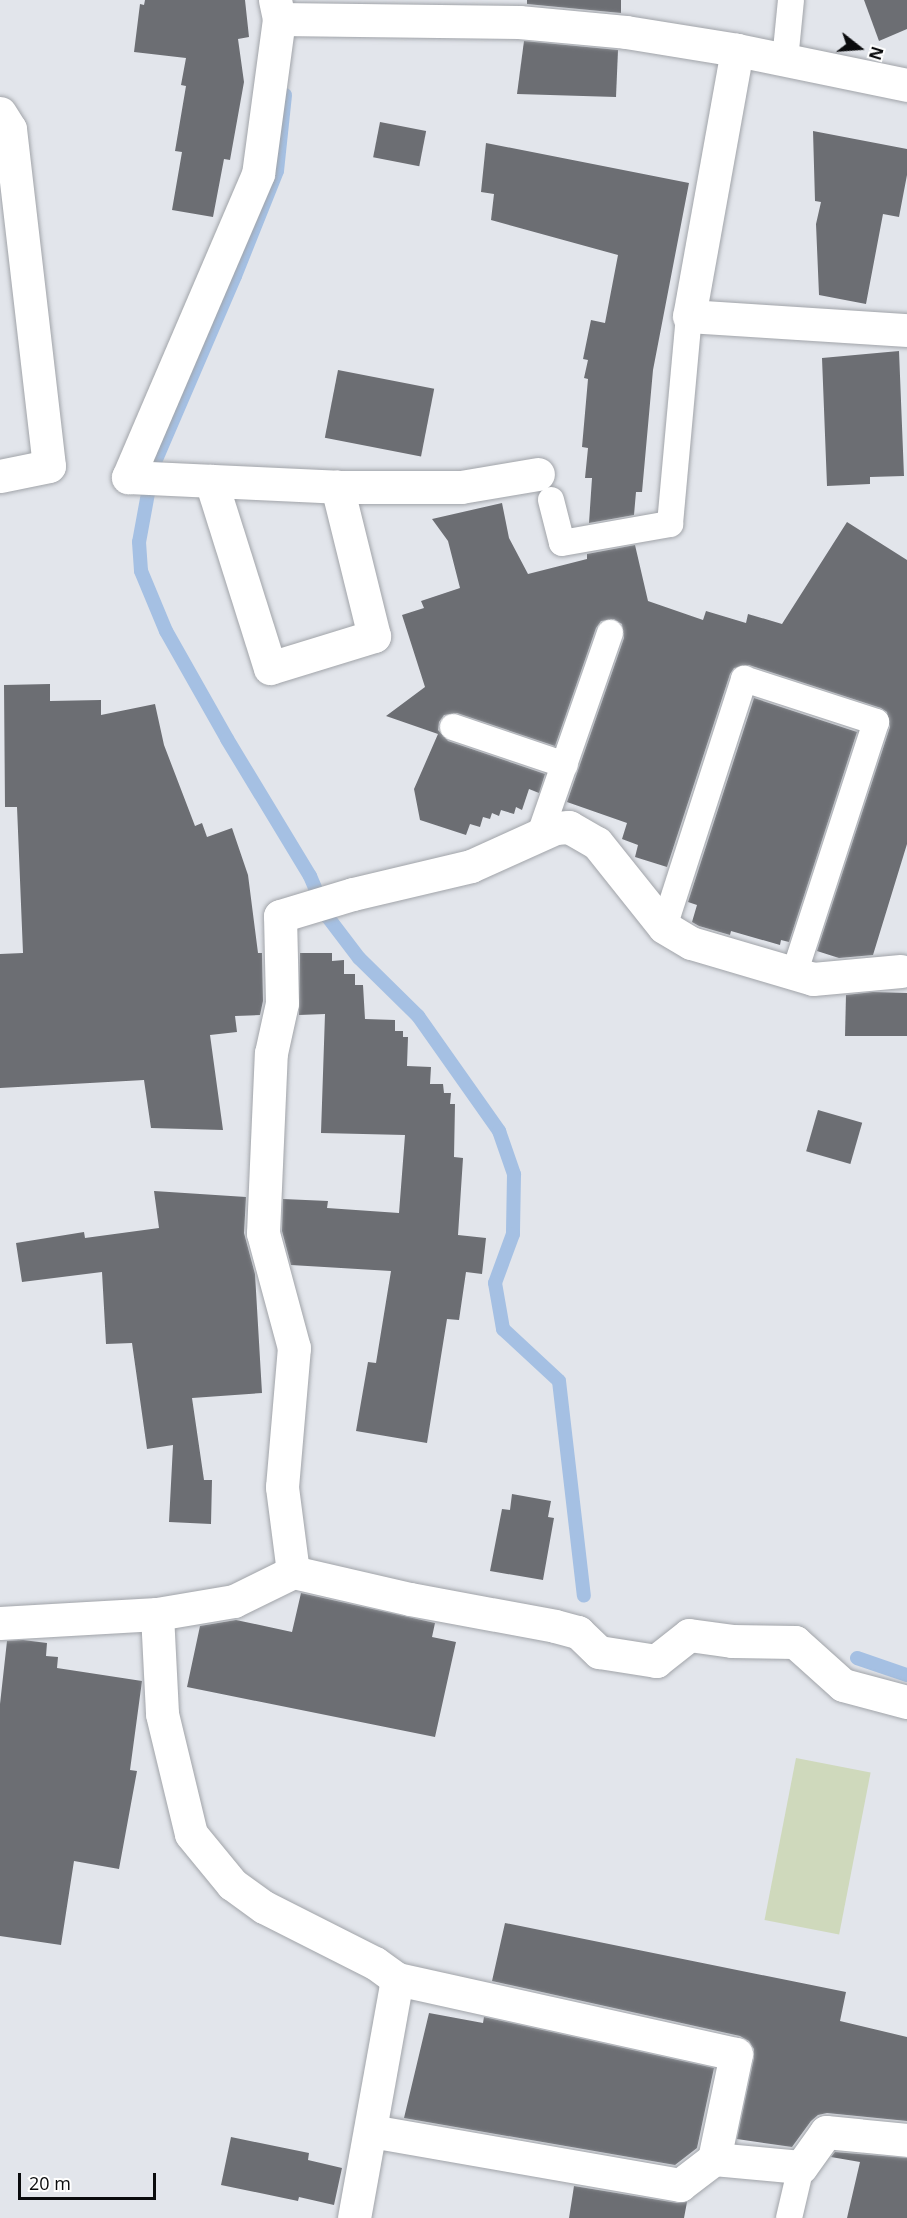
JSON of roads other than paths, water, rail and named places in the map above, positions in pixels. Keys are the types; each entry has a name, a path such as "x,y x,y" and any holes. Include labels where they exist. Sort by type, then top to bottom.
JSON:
{"street":[{"path":"544,487 337,487 128,477 258,174 277,10 519,22 626,32 737,50 907,85"},
{"path":"737,50 689,316 907,330"},
{"path":"0,113 10,129 49,466 0,476"},
{"path":"212,481 270,668 374,636 337,487"},
{"path":"293,1572 282,1487 294,1348 263,1233 271,1053 282,1003 280,916 353,894 471,866 555,828 569,827 597,843 664,927 691,943 813,978 901,971"},
{"path":"0,1623 157,1614 234,1601 293,1572 399,1597 578,1632 599,1652 657,1660 689,1635 732,1641 795,1642 843,1685 907,1702"},
{"path":"157,1614 162,1714 190,1834 231,1884 264,1907 375,1963 397,1979 736,2054 714,2159 680,2185 370,2131"},
{"path":"354,2218 397,1979"},
{"path":"714,2159 801,2167 826,2132 907,2140"}],"lane":[{"path":"785,60 791,0"},
{"path":"544,487 562,543 670,524 689,316"},
{"path":"540,834 566,765 610,633"},
{"path":"664,927 744,679 876,722 794,974"},
{"path":"453,727 566,765"},
{"path":"789,2218 801,2167"}],"waterway":[{"path":"285,95 277,171 235,276 153,466 139,542 141,571 166,631 227,739 310,876 327,916 359,958 418,1016 499,1131 514,1174 513,1234 495,1283 503,1329 559,1381 584,1596"},
{"path":"857,1658 907,1675"}]}
